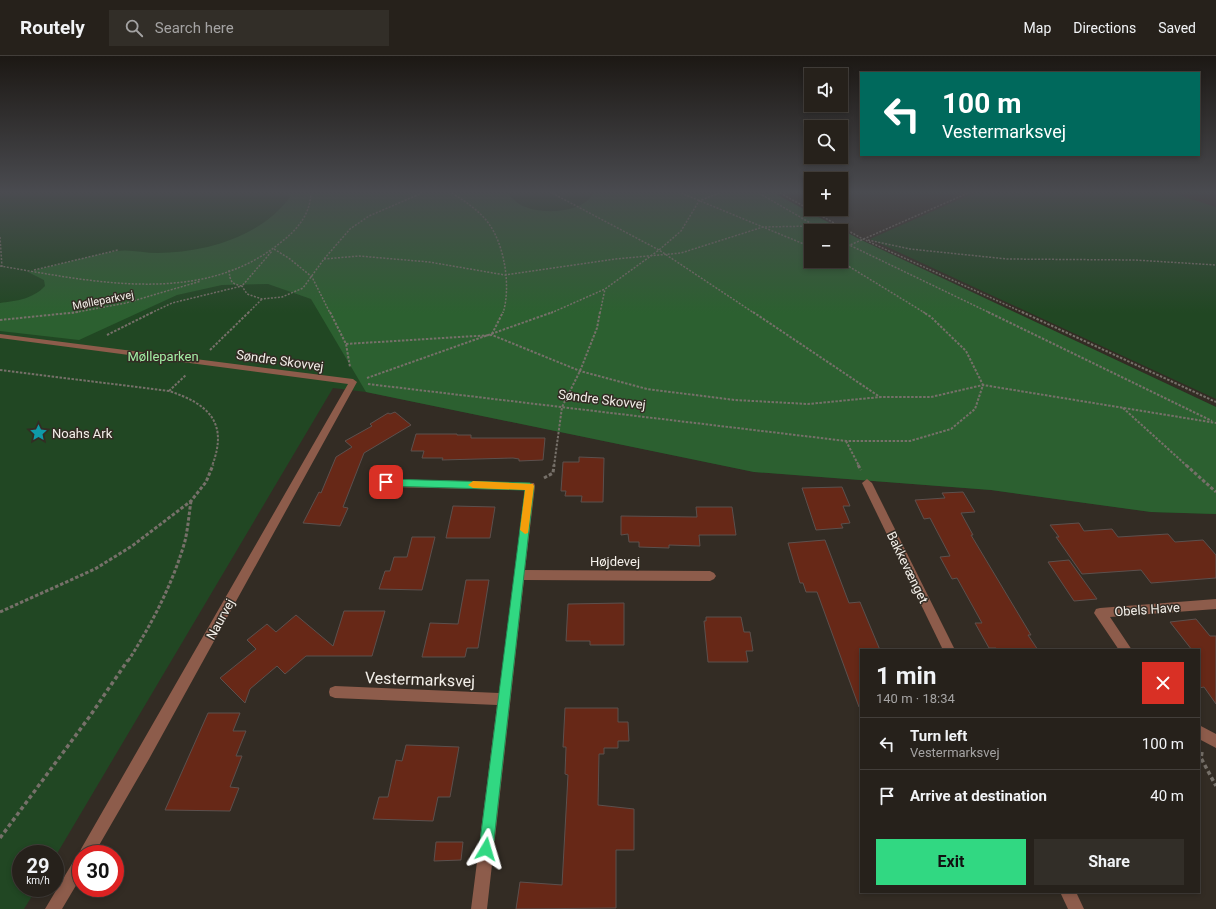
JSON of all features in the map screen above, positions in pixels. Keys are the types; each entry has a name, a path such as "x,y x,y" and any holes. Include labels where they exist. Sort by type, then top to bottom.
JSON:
{"street":[{"name":"Søndre Skovvej","path":"0,336 353,382"},
{"name":"Naurvej","path":"91,845 353,382"},
{"path":"386,482 530,486 479,909"},
{"name":"Bakkevænget","path":"867,483 949,649"},
{"name":"Højdevej","path":"519,575 710,576"},
{"name":"Obels Have","path":"1125,649 1100,613 1216,604"},
{"name":"Vestermarksvej","path":"335,692 504,699"},
{"path":"53,909 72,877"},
{"path":"1068,893 1076,909"}],"path":[{"name":"Mølleparkvej","path":"0,320 88,312 131,303 229,270 274,249 292,233"},
{"path":"229,270 230,281 233,284 242,286 247,294 262,299 282,297 303,288 324,259 346,233"},
{"path":"492,335 505,308 506,275 494,233"},
{"path":"627,233 659,250 881,397"},
{"path":"83,347 172,304 242,286 274,249 290,259 312,277 346,344 353,382 492,335 554,312 605,290 659,250 679,233"},
{"path":"324,259 359,256 429,262 506,275 614,259 681,253 744,233"},
{"path":"776,233 804,244"},
{"path":"853,233 1216,402"},
{"path":"849,245 875,233"},
{"path":"0,237 1,266"},
{"path":"863,238 910,249 1007,259 1135,260 1216,265"},
{"path":"849,245 1216,423"},
{"path":"32,270 118,250"},
{"name":"Mølleparkvej","path":"1,266 142,282 174,283 205,279"},
{"path":"848,266 931,317 966,351 983,385"},
{"path":"530,486 552,473 562,407 580,371 597,328 605,290"},
{"path":"217,343 262,299"},
{"path":"346,344 492,335 580,371 647,389 735,400 808,404 881,397 931,397 983,385 1216,423"},
{"path":"169,391 199,362"},
{"path":"0,370 169,391 190,398 208,411 218,428 217,454 206,482 191,501 132,546 95,569 0,612"},
{"name":"Søndre Skovvej","path":"353,382 846,441 910,441 951,429 975,409 983,385"},
{"path":"1123,407 1216,492"},
{"path":"846,441 867,483"},
{"path":"0,838 90,716 139,644 166,593 185,540 191,501"},
{"path":"1206,736 1201,758 1216,786"}],"green space":[{"name":"Mølleparken","path":"0,233 804,233 804,268 848,268 848,233 1216,407 1216,514 1151,512 991,490 754,472 366,392 333,388 62,845 12,845 12,897 31,897 24,909 0,909"},
{"path":"246,233 804,233 804,268 848,268 848,233 1216,407 1216,514 1151,512 991,490 754,472 366,392 311,299 268,284 222,285 177,295 79,340 0,331 0,303 30,297 45,286 44,280 28,272 117,251 127,250 157,253 194,250 212,246"},
{"path":"884,233 1216,233 1216,399 870,239"}],"building":[{"path":"395,412 411,425 364,453 343,507 348,508 340,526 303,523 319,492 321,493 336,457 352,447 345,441 372,426 370,424 388,413 390,414"},
{"path":"416,434 471,435 471,438 545,438 543,460 519,461 519,459 513,458 442,460 443,458 422,458 424,451 411,451"},
{"path":"579,457 604,458 603,502 581,502 582,496 565,496 566,491 561,491 563,462 579,462"},
{"path":"842,487 850,506 843,506 850,523 841,524 843,528 816,530 802,488"},
{"path":"963,492 975,512 961,513 973,535 971,535 1031,635 1028,635 1037,649 989,648 975,623 982,623 957,578 952,579 940,557 950,556 930,518 924,519 915,500 945,498 942,493"},
{"path":"453,506 495,507 490,538 446,538"},
{"path":"696,507 732,507 736,535 699,535 700,546 669,545 669,548 639,547 639,542 629,542 628,534 621,535 621,516 697,517"},
{"path":"1079,523 1084,531 1112,529 1118,537 1168,534 1175,542 1203,540 1216,555 1216,578 1151,583 1141,570 1082,574 1056,537 1059,537 1050,525"},
{"path":"412,537 435,537 422,590 379,589 385,571 390,571 394,557 407,557"},
{"path":"825,540 849,603 860,602 880,649 860,649 859,707 817,592 806,592 803,583 800,583 788,543"},
{"path":"1069,560 1097,599 1074,601 1048,562"},
{"path":"466,580 489,580 478,648 467,648 465,657 422,657 430,623 458,624"},
{"path":"624,603 624,645 590,645 590,641 566,641 568,604"},
{"path":"344,611 385,611 372,656 306,656 285,674 277,666 250,689 245,703 220,678 256,649 247,640 267,624 276,632 296,615 333,646"},
{"path":"706,617 741,617 744,632 750,632 753,651 746,651 748,662 708,662 704,621 706,621"},
{"path":"1196,619 1210,636 1216,636 1216,704 1204,687 1200,688 1200,649 1191,649 1170,622"},
{"path":"565,708 618,708 618,722 628,722 629,741 618,741 618,748 604,748 604,754 599,754 598,805 634,809 634,850 616,850 616,908 516,909 520,882 562,885 568,775 565,774 566,747 563,747"},
{"path":"208,713 240,713 233,731 246,731 236,756 242,756 230,787 239,788 230,811 165,810"},
{"path":"406,745 459,747 450,797 438,797 433,821 373,819 379,797 388,797 396,760 402,761"},
{"path":"436,842 463,842 461,860 434,861"}],"slow traffic":[{"path":"473,485 530,486 525,530"}],"place":[{"name":"Noahs Ark","path":"39,433"}],"route":[{"path":"386,482 530,486 486,849"}]}
